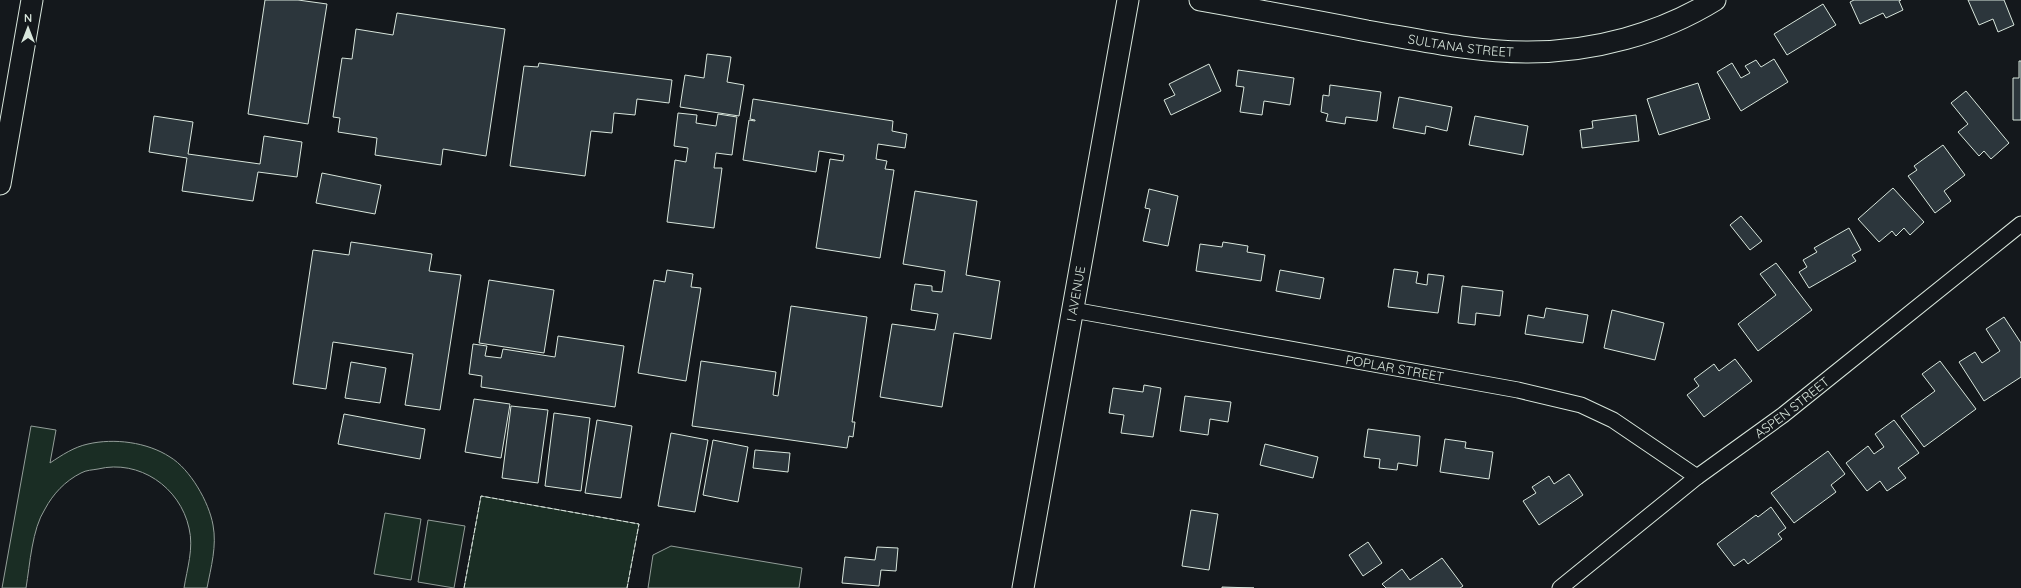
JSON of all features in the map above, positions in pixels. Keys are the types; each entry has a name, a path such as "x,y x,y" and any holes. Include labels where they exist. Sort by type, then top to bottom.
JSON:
{"street":[{"path":"0,184 32,0"},
{"name":"I AVENUE","path":"1023,588 1128,0"},
{"name":"SULTANA STREET","path":"1200,0 1446,45 1528,52 1575,48 1621,40 1664,27 1715,0"},
{"name":"ASPEN STREET","path":"1560,588 1697,477 1783,415 2021,224"},
{"name":"POPLAR STREET","path":"1073,310 1518,390 1581,405 1613,420 1697,477"}],"green space":[{"path":"31,426 56,430 50,463 78,447 109,441 130,443 151,448 170,457 185,469 198,487 203,497 213,525 214,549 207,588 184,588 190,558 191,543 189,528 184,513 177,500 156,479 142,472 128,468 113,467 83,472 75,476 60,488 48,503 37,526 32,547 26,588 2,588"},
{"path":"481,496 639,524 627,588 464,588"},
{"path":"385,513 421,519 411,580 374,574"},
{"path":"428,520 465,526 454,588 418,582"},
{"path":"671,546 802,568 799,588 648,588 653,555"}],"building":[{"path":"265,0 298,0 327,4 308,124 248,114"},
{"path":"1854,0 1901,0 1899,1 1903,10 1886,18 1883,13 1860,24 1850,2"},
{"path":"1968,0 2004,0 2014,25 1998,32 1993,19 1979,25"},
{"path":"1823,4 1836,25 1787,55 1774,34"},
{"path":"397,13 505,29 486,156 443,149 441,165 375,155 377,138 338,132 340,118 333,117 342,58 352,59 356,29 393,35"},
{"path":"707,54 731,57 727,82 744,85 739,116 680,107 685,75 704,78"},
{"path":"1774,59 1788,82 1741,111 1717,72 1732,63 1741,78 1750,73 1745,66 1756,60 1761,67"},
{"path":"2019,61 2021,61 2021,120 2013,120 2013,78 2019,78"},
{"path":"539,63 672,80 669,103 637,99 635,115 614,113 612,133 591,131 585,176 510,166 524,66 538,67"},
{"path":"1209,64 1221,91 1171,115 1164,100 1175,95 1169,84"},
{"path":"1238,70 1294,78 1290,105 1264,101 1262,115 1240,112 1244,87 1236,86"},
{"path":"1698,83 1710,119 1659,135 1647,99"},
{"path":"1330,85 1381,92 1377,121 1346,117 1345,124 1326,121 1328,114 1321,112 1323,95 1329,96"},
{"path":"1966,91 2009,143 1991,159 1984,151 1979,156 1958,132 1968,124 1951,103"},
{"path":"1399,97 1452,107 1447,131 1426,126 1425,134 1393,128"},
{"path":"753,99 893,121 892,131 907,134 905,148 878,144 876,159 887,161 885,169 894,170 880,258 816,248 830,159 843,161 844,155 819,151 816,172 743,160 749,120 755,121 750,119"},
{"path":"678,113 697,115 696,123 716,126 718,114 737,117 732,155 716,153 714,168 722,168 714,228 667,222 675,160 686,162 688,148 674,146"},
{"path":"1636,115 1639,141 1582,148 1580,130 1593,128 1592,121"},
{"path":"154,116 193,122 188,154 260,164 264,136 302,142 297,177 258,172 253,201 182,191 187,158 149,152"},
{"path":"1475,116 1528,126 1523,155 1469,145"},
{"path":"1943,145 1965,175 1944,191 1951,201 1935,213 1908,176 1917,170 1914,166"},
{"path":"322,173 381,185 375,214 316,203"},
{"path":"1893,188 1924,222 1910,235 1904,228 1896,236 1892,231 1879,242 1858,219"},
{"path":"1149,189 1178,196 1168,246 1143,241 1150,209 1145,208"},
{"path":"915,191 977,201 966,275 1000,281 991,339 954,333 942,407 880,397 892,324 935,330 938,314 911,310 915,284 932,286 932,291 942,292 945,271 903,264"},
{"path":"1741,216 1762,241 1750,250 1730,225"},
{"path":"1849,228 1861,250 1852,255 1856,261 1809,288 1799,272 1807,267 1803,260 1817,252 1814,248"},
{"path":"351,242 432,254 429,271 461,275 440,410 405,405 413,354 333,342 326,389 293,384 313,250 349,255"},
{"path":"1223,242 1248,246 1247,252 1265,255 1261,281 1196,271 1200,244 1222,247"},
{"path":"1776,263 1812,310 1758,351 1738,324 1776,295 1760,274"},
{"path":"1394,269 1418,272 1416,283 1427,285 1428,274 1444,276 1438,313 1388,307"},
{"path":"667,270 693,274 691,287 701,288 686,381 638,373 654,280 665,282"},
{"path":"1280,270 1324,278 1320,299 1276,291"},
{"path":"489,280 554,290 544,353 479,343"},
{"path":"1462,286 1503,291 1500,316 1476,313 1475,325 1458,323"},
{"path":"791,306 867,317 852,422 855,422 853,437 849,436 847,448 692,426 701,361 776,372 773,395 778,396"},
{"path":"1546,308 1588,315 1583,343 1525,334 1528,315 1544,318"},
{"path":"1612,310 1664,323 1655,360 1604,348"},
{"path":"2004,317 2021,343 2021,377 1984,401 1959,362 1975,352 1982,363 2000,351 1986,329"},
{"path":"558,336 624,346 615,407 481,387 482,376 469,374 473,344 487,346 485,356 501,358 503,349 555,357"},
{"path":"1735,359 1752,381 1704,417 1687,395 1699,386 1694,379 1714,364 1719,371"},
{"path":"1940,361 1976,409 1924,447 1901,416 1935,391 1922,374"},
{"path":"351,362 386,368 380,403 345,398"},
{"path":"1144,385 1161,388 1153,437 1121,433 1124,415 1109,413 1113,388 1143,392"},
{"path":"1185,396 1231,402 1228,422 1210,419 1208,435 1180,431"},
{"path":"474,399 510,404 501,458 465,452"},
{"path":"511,406 548,410 538,483 502,478"},
{"path":"554,413 590,418 581,491 545,486"},
{"path":"344,414 425,429 420,459 338,444"},
{"path":"597,420 632,426 621,498 585,493"},
{"path":"1894,420 1919,453 1898,468 1906,478 1887,491 1880,481 1867,491 1846,463 1868,446 1874,454 1884,447 1875,434"},
{"path":"1368,429 1420,436 1417,466 1398,463 1397,470 1379,468 1380,459 1364,457"},
{"path":"671,433 708,440 695,512 658,506"},
{"path":"1445,439 1466,442 1465,448 1493,452 1489,479 1440,472"},
{"path":"713,440 748,447 738,502 703,495"},
{"path":"1265,444 1318,457 1313,478 1260,465"},
{"path":"755,450 790,453 788,472 753,468"},
{"path":"1828,451 1845,474 1831,485 1836,492 1794,523 1771,493"},
{"path":"1569,474 1583,495 1539,525 1523,501 1536,493 1532,487 1549,476 1554,484"},
{"path":"1771,507 1786,528 1778,534 1782,539 1748,564 1744,559 1734,566 1717,544 1756,515 1758,517"},
{"path":"1191,510 1218,514 1209,570 1182,566"},
{"path":"1368,542 1382,563 1363,576 1349,555"},
{"path":"877,547 898,548 896,571 881,570 879,586 842,583 845,557 875,560"},
{"path":"1442,558 1463,586 1460,588 1386,588 1382,584 1402,569 1410,580"},
{"path":"1222,587 1254,588 1222,588"}],"fence":[{"path":"464,588 481,496 639,524 627,588"}]}
